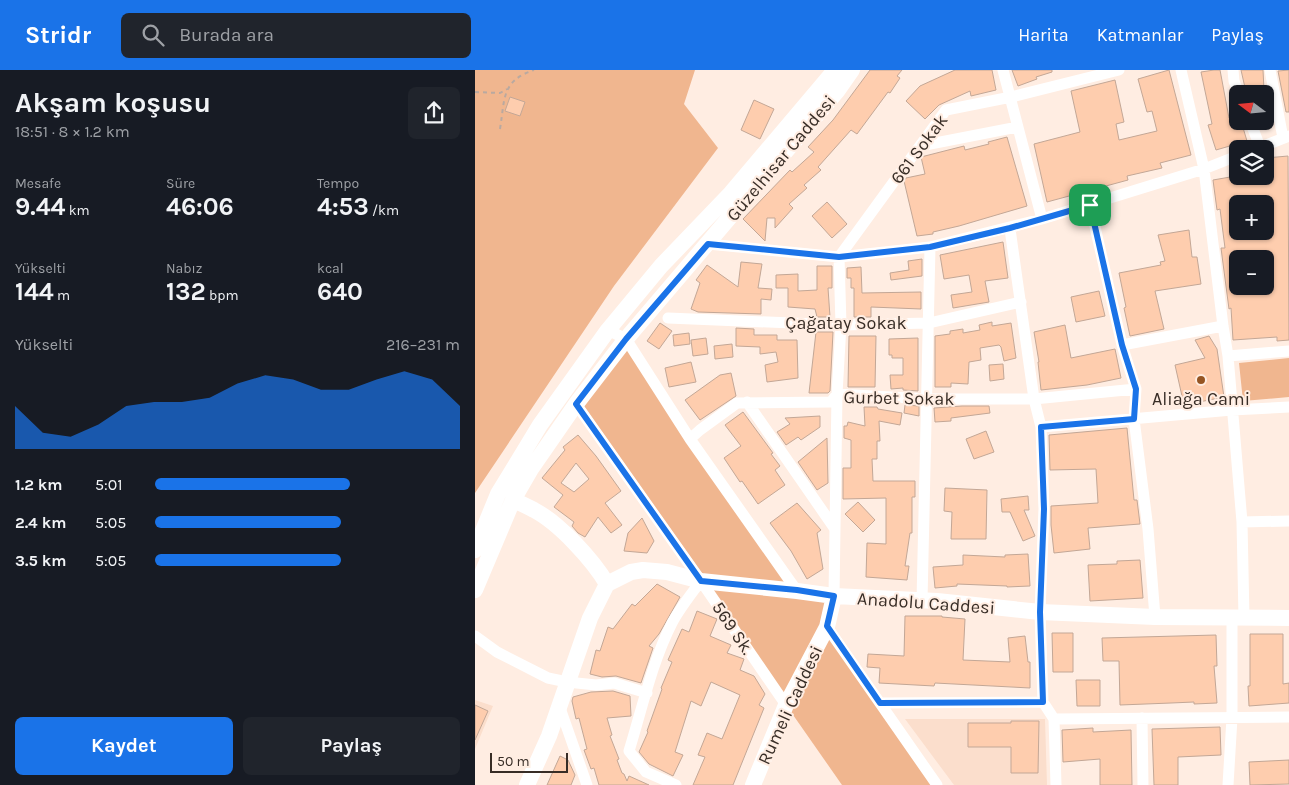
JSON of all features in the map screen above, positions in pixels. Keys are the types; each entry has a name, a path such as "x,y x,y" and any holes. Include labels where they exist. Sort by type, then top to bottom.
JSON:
{"street":[{"name":"Güzelhisar Caddesi","path":"475,590 513,500 531,469 576,404 626,339 708,244 852,70"},
{"path":"1003,70 1042,219"},
{"name":"661 Sokak","path":"839,257 946,110 1011,97 1119,70"},
{"path":"1181,70 1204,169 1228,356 1243,522 1228,785"},
{"path":"1233,70 1236,85"},
{"path":"1270,70 1286,137 1274,142"},
{"name":"Güzelhisar Caddesi","path":"475,550 498,494 540,425 608,330 661,266 731,193 830,74"},
{"path":"920,146 1018,127"},
{"path":"708,244 839,257 930,247 1010,228 1090,205 1204,169 1229,159"},
{"path":"1090,205 1122,345 1136,389 1134,419 1148,529 1155,616"},
{"path":"1010,228 1034,399 1041,427 1044,509 1040,612 1043,702 1055,719 1056,785"},
{"path":"922,600 930,247"},
{"path":"834,596 837,394 841,325 839,257"},
{"name":"Çağatay Sokak","path":"668,318 841,325 929,323 1021,302"},
{"path":"1122,345 1223,326"},
{"path":"608,330 626,339 690,439 797,590"},
{"path":"1228,356 1289,351"},
{"name":"Gurbet Sokak","path":"690,439 699,430 737,403 831,402 837,394 927,399 1034,399 1136,389"},
{"path":"747,402 835,529"},
{"name":"569 Sk.","path":"576,404 786,705"},
{"path":"1041,427 1232,410 1289,407"},
{"path":"513,500 535,510 552,521 598,568 607,584 590,618 549,736 527,785"},
{"path":"1243,522 1289,521"},
{"name":"Anadolu Caddesi","path":"607,584 631,572 643,570 667,572 701,581 797,590 834,596 922,600 1040,612 1289,618"},
{"path":"675,785 646,772 629,752 657,661 672,623 701,581"},
{"name":"Rumeli Caddesi","path":"753,785 786,705 827,626 834,596"},
{"path":"827,626 937,785"},
{"path":"475,636 497,652 548,678 596,685 614,683 647,693"},
{"path":"880,703 1043,702"},
{"path":"559,705 587,785"},
{"path":"1055,719 1289,717"},
{"path":"1142,718 1143,785"}],"path":[{"path":"475,92 500,93 507,89 514,80 533,70"},
{"path":"500,129 507,89"}],"shaded area":[{"path":"475,70 695,70 684,104 718,148 614,286 475,493"},
{"path":"626,339 797,590 834,596 827,627 937,785 842,785 576,404"},
{"path":"1289,358 1289,397 1243,401 1239,363"},
{"path":"475,700 493,706 475,749"},
{"path":"905,719 1045,719 1047,785 954,785"}],"building":[{"path":"870,70 902,70 897,76 900,78 890,93 888,92 857,134 851,130 818,167 821,170 804,185 807,188 789,204 793,208 775,228 775,218 767,218 765,241 743,219 790,170 792,172 814,152 808,147 833,120"},
{"path":"955,70 992,70 996,90 971,96 970,91 939,105 925,119 906,101 920,86"},
{"path":"1012,70 1052,70 1052,72 1018,86"},
{"path":"1169,70 1191,155 1160,163 1162,168 1127,176 1128,180 1047,202 1034,144 1080,132 1071,91 1115,80 1124,122 1116,124 1119,140 1157,131 1152,111 1147,112 1138,79"},
{"path":"1220,70 1229,118 1229,130 1244,130 1247,140 1229,140 1229,146 1216,150 1208,125 1212,124 1201,72"},
{"path":"1241,70 1263,70 1264,85 1244,85"},
{"path":"1289,70 1289,112 1286,112 1278,71"},
{"path":"510,97 525,102 520,116 505,111"},
{"path":"754,100 774,109 760,139 741,130"},
{"path":"1007,137 1027,206 933,232 933,234 917,236 904,181 906,178 925,174 921,157 964,146 965,150"},
{"path":"1288,156 1289,340 1277,341 1277,337 1233,340 1231,308 1229,309 1221,248 1225,248 1220,209 1217,210 1213,180 1229,177 1229,185 1274,185 1274,157"},
{"path":"827,202 847,224 832,238 812,216"},
{"path":"1189,230 1192,257 1197,257 1201,284 1155,291 1164,329 1130,336 1119,273 1161,265 1160,262 1165,261 1158,235"},
{"path":"1003,242 1008,278 985,281 989,302 953,308 951,295 972,292 969,275 944,279 940,255"},
{"path":"922,259 922,276 891,280 890,273 909,270 908,261"},
{"path":"741,262 762,264 758,288 772,289 771,300 761,299 761,314 698,312 691,309 700,283 696,280 707,265 738,287"},
{"path":"817,266 832,266 832,288 828,288 830,317 817,317 815,309 788,307 788,288 776,288 776,275 798,274 798,291 817,290"},
{"path":"861,267 862,293 921,292 921,309 871,307 871,317 854,317 854,288 851,288 851,278 847,278 847,268"},
{"path":"1099,291 1105,316 1076,322 1071,297"},
{"path":"992,322 992,326 1011,323 1016,358 1004,361 999,345 980,348 981,360 969,362 968,384 951,383 951,387 935,387 935,336 950,334 950,331 963,329 963,333 980,330 979,325"},
{"path":"660,323 672,331 659,349 647,341"},
{"path":"1065,325 1071,358 1115,349 1121,378 1087,385 1041,390 1034,332"},
{"path":"736,328 754,329 754,335 777,335 777,340 797,340 798,378 767,382 765,365 778,362 776,352 760,354 760,347 736,346"},
{"path":"816,332 833,332 830,391 828,393 809,393"},
{"path":"689,333 690,344 674,346 673,335"},
{"path":"849,336 876,336 875,387 848,387"},
{"name":"Aliağa Cami","path":"1209,336 1217,349 1224,397 1184,405 1175,365 1205,358 1195,340"},
{"path":"706,338 708,354 693,356 691,340"},
{"path":"918,338 918,391 903,390 903,388 891,389 890,375 903,375 903,358 892,358 892,355 889,355 889,339"},
{"path":"732,344 733,357 715,359 714,346"},
{"path":"691,362 696,382 669,387 665,368"},
{"path":"1003,364 1004,379 990,381 989,365"},
{"path":"731,373 736,396 700,420 685,400 720,375"},
{"path":"905,405 919,406 919,416 904,413"},
{"path":"989,406 990,413 951,418 951,421 935,422 934,408"},
{"path":"864,407 877,407 878,409 902,413 900,425 879,421 880,441 877,441 877,459 872,459 873,481 915,481 915,497 912,497 912,533 910,533 905,566 909,566 907,580 866,577 867,543 886,544 886,498 843,499 843,468 851,468 851,440 844,438 844,426 847,426 848,422 865,426"},
{"path":"743,412 773,453 771,454 780,466 775,470 785,485 758,504 724,458 741,446 725,425"},
{"path":"820,416 820,427 801,440 798,437 786,445 777,432 790,424 785,418"},
{"path":"1127,428 1134,500 1137,500 1140,524 1088,528 1090,549 1054,553 1051,506 1098,503 1096,469 1050,470 1049,435"},
{"path":"986,431 994,452 974,459 966,439"},
{"path":"578,435 621,491 605,503 622,525 611,533 598,517 585,537 572,526 574,522 554,507 563,495 542,478 565,450 563,447","holes":["576,463 589,479 574,492 561,483"]},
{"path":"827,438 828,483 817,490 798,462"},
{"path":"945,488 987,490 986,539 951,539 952,512 944,511"},
{"path":"1028,496 1029,510 1024,510 1035,536 1023,541 1010,512 1002,512 1001,499"},
{"path":"858,502 875,520 863,532 845,514"},
{"path":"797,503 821,530 817,533 823,569 807,579 791,551 770,523"},
{"path":"642,518 654,541 647,553 624,551 628,533"},
{"path":"1028,554 1030,586 1007,587 957,584 957,586 935,588 933,567 963,565 963,555 1005,557 1005,555"},
{"path":"1140,560 1143,598 1090,601 1088,565 1117,564 1117,561"},
{"path":"657,584 680,597 659,634 649,646 653,648 641,683 616,676 602,677 590,674 596,650 600,651 608,627 613,629 632,604 635,606"},
{"path":"697,611 717,619 710,636 731,645 727,653 744,659 740,670 754,676 765,694 759,705 764,708 733,785 693,785 705,757 698,755 707,733 722,739 740,695 711,682 701,706 691,701 675,752 683,755 673,776 649,764 639,752 648,732 661,688 672,662 668,660 682,629 689,632"},
{"path":"905,616 942,616 965,619 963,660 1010,662 1008,638 1025,636 1028,662 1030,662 1030,688 935,683 934,686 879,683 880,668 867,667 868,654 904,656"},
{"path":"1052,633 1073,633 1073,672 1053,672"},
{"path":"1250,634 1283,634 1283,684 1289,683 1289,703 1249,706"},
{"path":"1216,635 1217,666 1214,666 1217,703 1120,705 1119,661 1103,661 1102,638"},
{"path":"1076,680 1100,680 1100,706 1077,706"},
{"path":"613,691 630,696 631,716 607,718 612,735 610,736 619,759 617,760 627,781 629,776 649,785 599,785 594,768 591,769 584,750 587,749 579,718 576,719 572,701 573,697 591,692"},
{"path":"475,705 488,711 475,740"},
{"path":"1011,721 1039,721 1038,773 1011,773 1011,747 968,747 968,723 1011,723"},
{"path":"1220,727 1221,755 1178,757 1178,785 1154,785 1152,729"},
{"path":"1093,728 1093,732 1131,730 1132,785 1100,785 1100,759 1063,762 1062,730"},
{"path":"560,756 568,760 575,775 571,785 547,785"},
{"path":"1289,760 1289,784 1250,785 1249,762"}],"place":[{"name":"Aliağa Cami","path":"1201,380"}],"route":[{"path":"1090,205 1122,345 1136,389 1134,419 1041,427 1044,509 1040,612 1043,702 880,703 827,626 834,596 797,590 701,581 576,404 626,339 708,244 839,257 930,247 1010,228 1090,205"}]}
